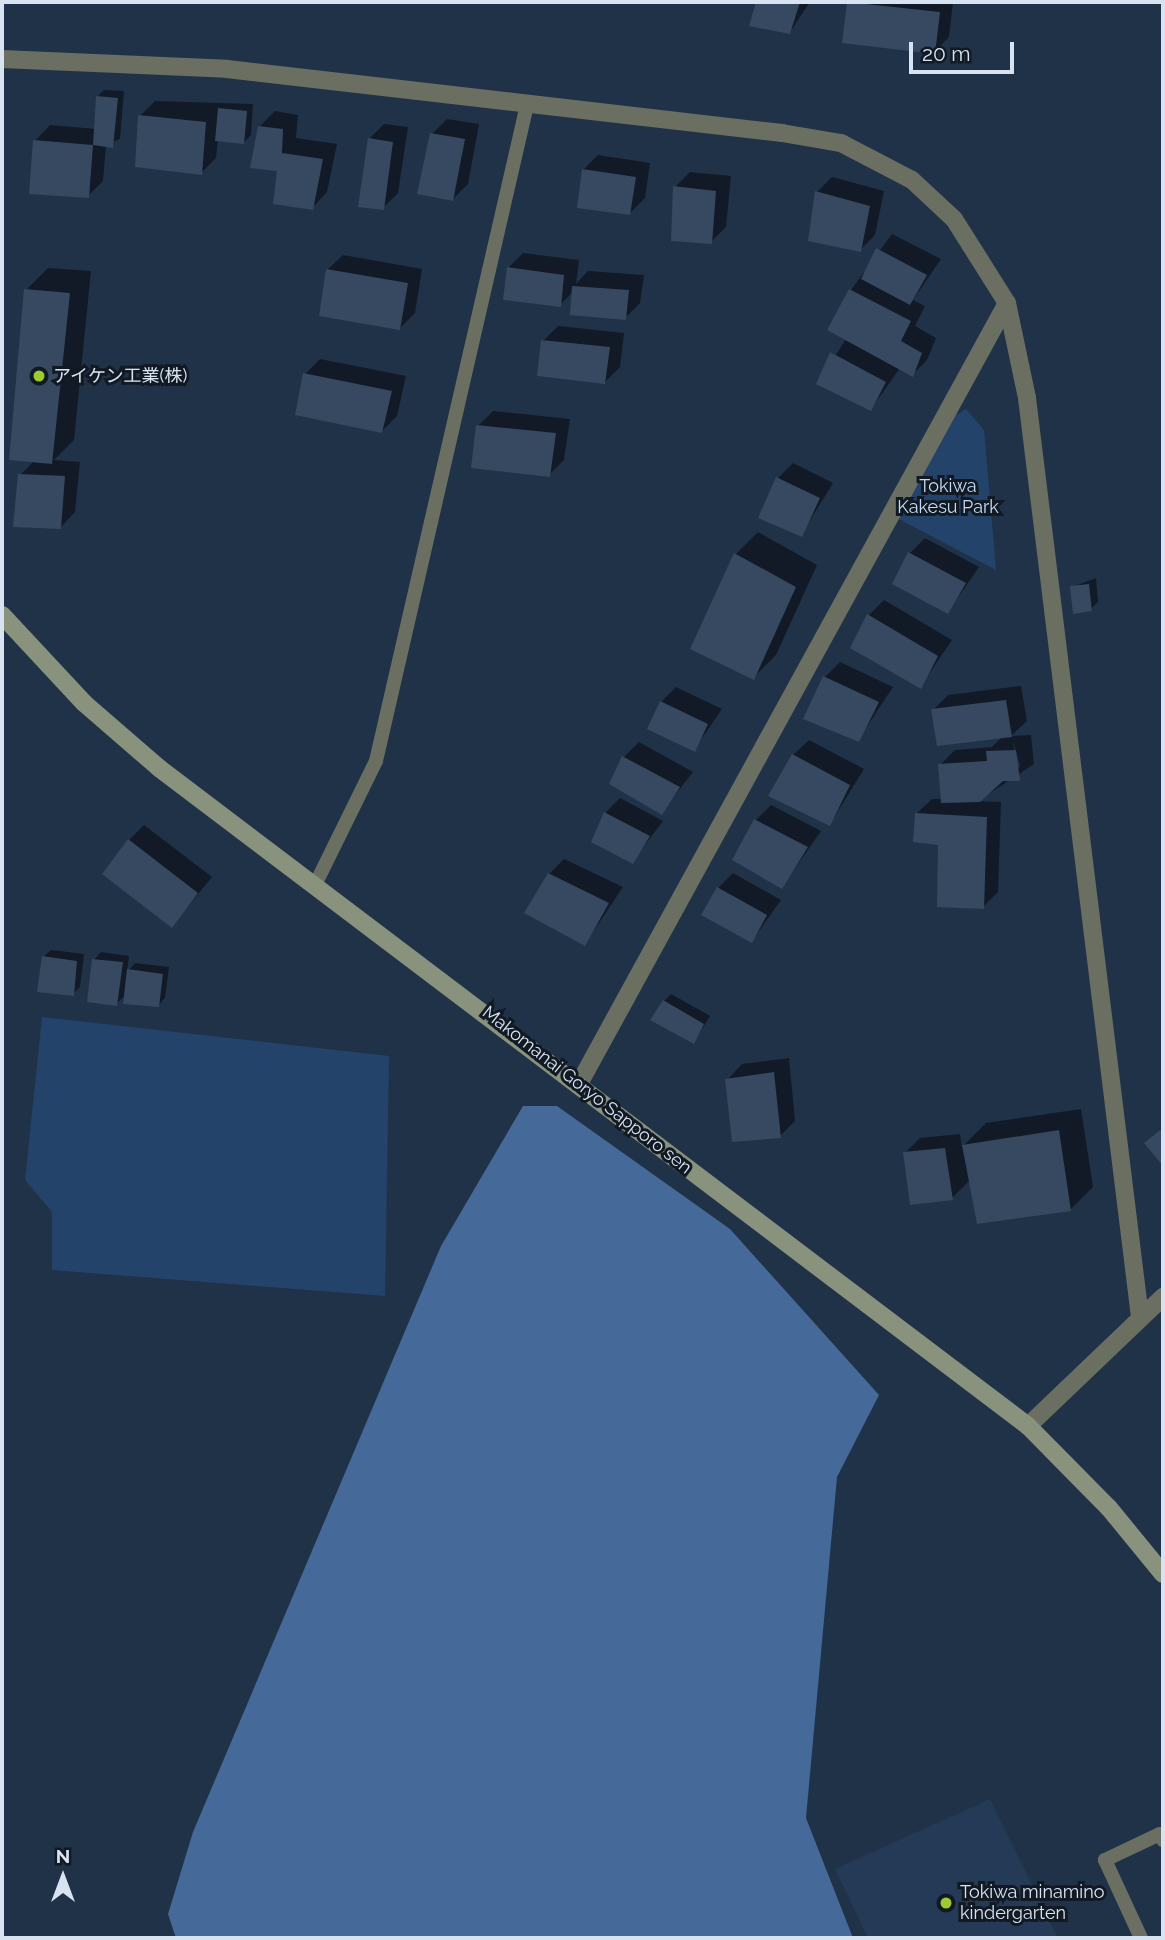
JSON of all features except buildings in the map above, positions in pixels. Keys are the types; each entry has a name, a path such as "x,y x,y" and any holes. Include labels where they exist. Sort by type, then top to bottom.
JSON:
{"main road":[{"name":"Makomanai Goryo Sapporo sen","path":"2,615 84,703 159,768 580,1082 1028,1426 1109,1508 1163,1574"}],"street":[{"path":"2,59 227,69 841,143 912,180 954,219 1007,303 1027,398 1140,1317"},
{"path":"580,1082 1007,303"},
{"path":"1028,1426 1163,1297"}],"lane":[{"path":"316,883 376,761 527,105"},
{"path":"1141,1938 1105,1860 1160,1834 1163,1840"}],"shaded area":[{"path":"523,1106 557,1106 730,1229 879,1395 837,1477 806,1818 853,1938 176,1938 168,1914 193,1832 441,1246"},
{"name":"Tokiwa minamino kindergarten","path":"990,1799 1058,1938 868,1938 835,1869"}],"green space":[{"name":"Tokiwa Kakesu Park","path":"966,409 984,430 996,570 893,516 934,429"},
{"path":"42,1017 389,1056 385,1296 52,1270 52,1212 25,1180"}],"place":[{"name":"アイケン工業(株)","path":"39,376"},
{"name":"Tokiwa minamino kindergarten","path":"946,1903"}]}
